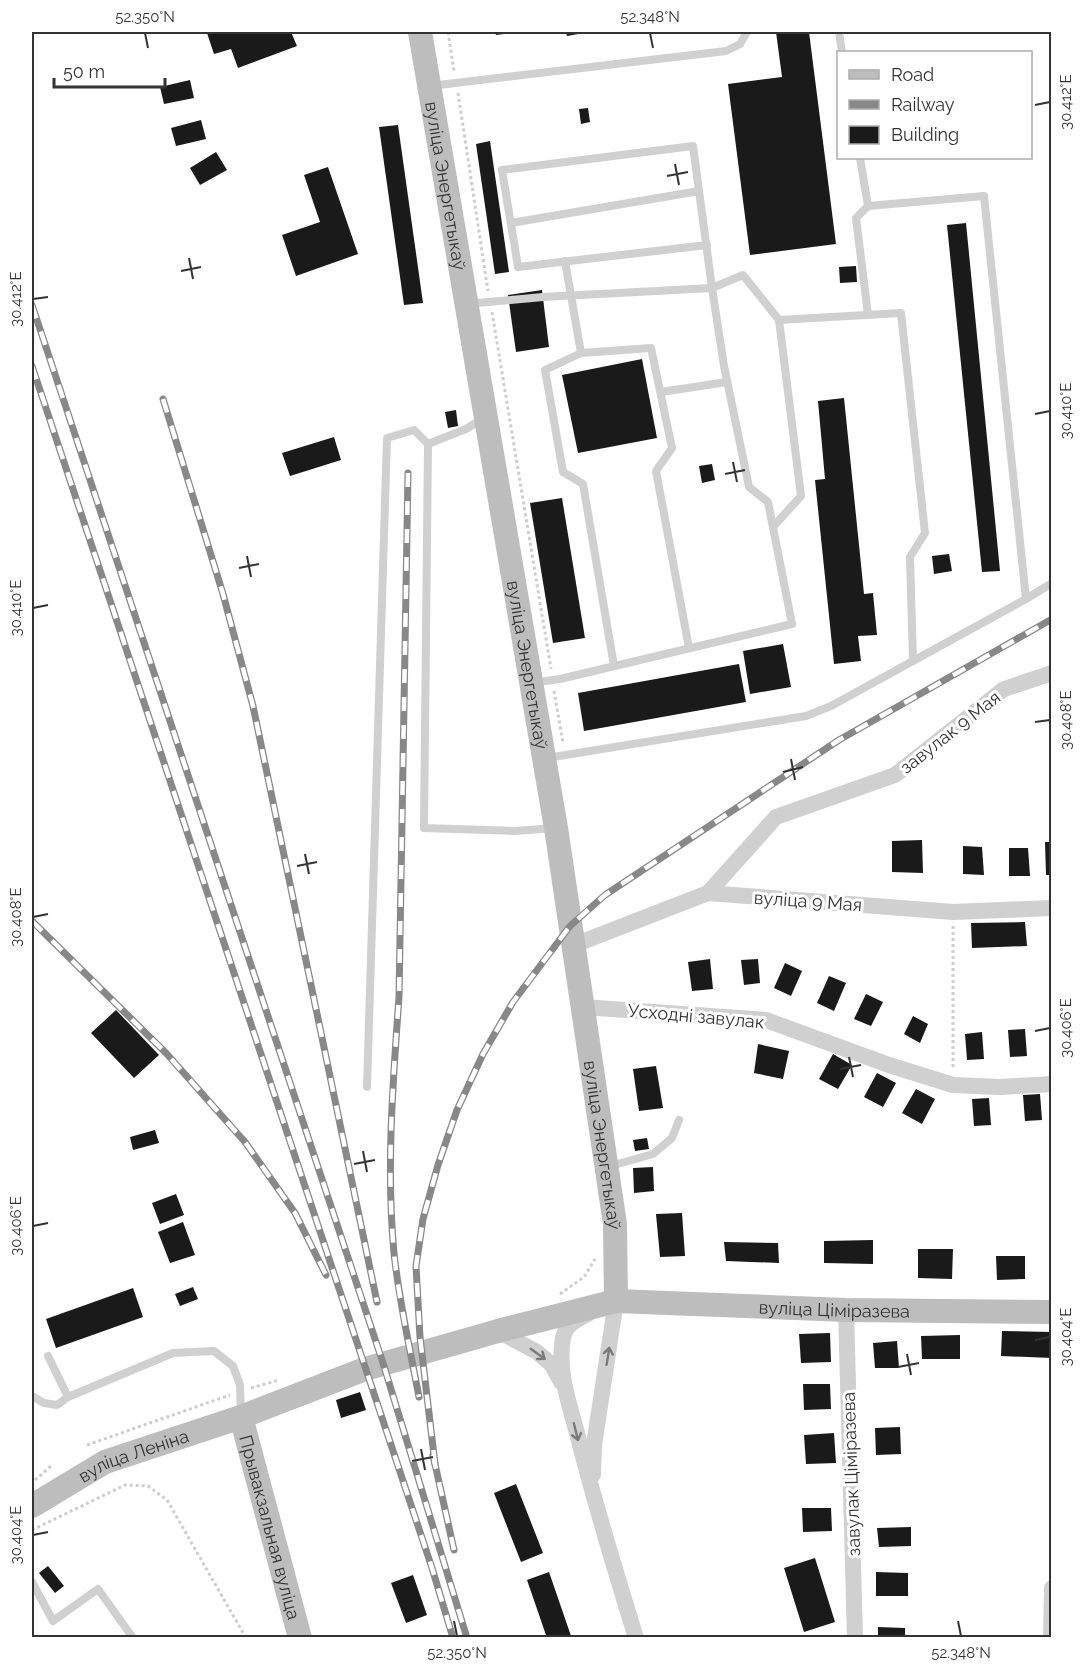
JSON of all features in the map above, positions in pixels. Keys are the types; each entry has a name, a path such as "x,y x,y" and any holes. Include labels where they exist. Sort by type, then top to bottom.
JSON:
{"main road":[{"name":"вуліца Энергетыкаў","path":"420,32 429,86 479,303 486,416 542,682 555,756 556,828 615,1224 616,1301"},
{"name":"вуліца Ціміразева","path":"498,1330 616,1301 846,1310 1052,1311"},
{"name":"вуліца Леніна","path":"32,1506 105,1462 241,1417 365,1369 498,1330"},
{"name":"Прывакзальная вуліца","path":"241,1417 300,1638"}],"street":[{"name":"завулак 9 Мая","path":"708,893 776,817 895,775 1004,689 1052,673"},
{"name":"вуліца 9 Мая","path":"574,945 708,893 953,912 1052,908"},
{"name":"Усходні завулак","path":"583,1007 766,1020 889,1065 953,1085 1000,1087 1052,1084"},
{"path":"616,1301 570,1323 563,1336 562,1361 566,1391 593,1497 636,1638"},
{"path":"593,1497 594,1445 616,1301"},
{"name":"завулак Ціміразева","path":"846,1310 855,1638"},
{"path":"498,1330 537,1352 552,1365 566,1391"},
{"path":"1051,1638 1052,1588"}],"lane":[{"path":"429,86 726,51 740,44 747,32"},
{"path":"839,32 842,51"},
{"path":"542,682 792,624 768,502 749,487 727,382 693,146 502,170 518,267 706,245"},
{"path":"860,159 868,206"},
{"path":"511,223 699,191"},
{"path":"868,315 856,218 868,206 984,196 1026,599"},
{"path":"565,261 580,353"},
{"path":"479,303 712,288 743,275 779,320 801,496 773,527"},
{"path":"779,320 901,313 925,533 910,557 913,661"},
{"path":"614,666 583,484 563,472 545,370 580,353 651,348 672,448 657,471 689,648"},
{"path":"661,392 727,382"},
{"path":"428,444 466,429 486,416"},
{"path":"367,1087 387,438 414,430 428,444 424,828 515,831 556,828"},
{"path":"555,756 806,716 831,706 1052,583"},
{"path":"607,1168 653,1154 672,1138 679,1120"},
{"path":"32,1396 44,1403 57,1405 69,1397 173,1353 214,1351 233,1366 240,1391 241,1417"},
{"path":"48,1356 69,1397"},
{"path":"32,1582 53,1621 98,1589 133,1638"}],"path":[{"path":"448,32 456,82 479,303 555,756"},
{"path":"953,912 953,1085"},
{"path":"555,1296 566,1292 584,1277 596,1258"},
{"path":"87,1445 240,1391 284,1379"},
{"path":"32,1484 52,1465"},
{"path":"32,1530 125,1485 148,1486 168,1500 246,1638"}],"building":[{"path":"291,32 297,46 238,68 231,49 214,54 207,33"},
{"path":"495,32 511,32 511,33 496,35"},
{"path":"566,32 583,32 584,33 567,36"},
{"path":"776,32 809,32 836,244 750,255 728,84 782,77"},
{"path":"190,80 194,98 164,104 160,87"},
{"path":"588,108 590,122 581,124 579,109"},
{"path":"201,120 206,139 176,146 171,128"},
{"path":"398,125 423,303 404,305 379,127"},
{"path":"490,141 509,272 495,274 476,144"},
{"path":"216,152 227,170 200,185 190,168"},
{"path":"328,167 358,254 296,276 282,235 320,222 304,175"},
{"path":"966,223 1000,571 982,572 947,225"},
{"path":"856,266 857,282 840,283 839,267"},
{"path":"542,290 549,347 516,352 508,295"},
{"path":"642,359 657,438 578,453 562,375"},
{"path":"844,398 864,594 873,593 877,635 858,636 861,661 834,664 815,480 825,479 818,401"},
{"path":"456,410 458,426 448,428 445,412"},
{"path":"334,437 341,460 290,476 282,453"},
{"path":"712,464 715,480 702,483 699,466"},
{"path":"562,498 585,638 553,643 530,503"},
{"path":"949,554 952,571 934,574 932,556"},
{"path":"783,644 791,687 750,694 743,651"},
{"path":"739,664 746,702 584,731 578,693"},
{"path":"922,840 923,873 892,872 892,841"},
{"path":"1045,842 1052,842 1052,875 1046,875"},
{"path":"963,846 982,847 984,875 963,874"},
{"path":"1009,848 1028,848 1030,876 1009,876"},
{"path":"1025,922 1027,946 972,948 971,923"},
{"path":"710,959 713,989 692,991 688,962"},
{"path":"758,959 760,983 744,985 741,960"},
{"path":"785,963 802,971 791,996 774,988"},
{"path":"829,976 846,983 834,1011 817,1003"},
{"path":"866,994 883,1002 871,1026 854,1019"},
{"path":"116,1010 159,1055 134,1078 91,1033"},
{"path":"913,1016 928,1024 920,1043 904,1034"},
{"path":"1025,1029 1027,1056 1010,1057 1008,1030"},
{"path":"982,1032 984,1059 967,1060 965,1034"},
{"path":"758,1044 789,1051 783,1079 754,1073"},
{"path":"833,1054 852,1065 838,1089 819,1079"},
{"path":"656,1066 663,1108 639,1111 633,1069"},
{"path":"877,1073 896,1083 883,1107 864,1097"},
{"path":"916,1089 935,1099 922,1124 902,1113"},
{"path":"1040,1094 1042,1120 1025,1121 1023,1095"},
{"path":"989,1098 991,1125 974,1126 972,1099"},
{"path":"155,1130 159,1143 133,1150 130,1137"},
{"path":"647,1138 649,1149 635,1151 633,1140"},
{"path":"653,1167 654,1191 634,1193 633,1168"},
{"path":"176,1194 184,1215 160,1224 152,1203"},
{"path":"682,1213 685,1256 660,1257 656,1214"},
{"path":"183,1222 195,1255 170,1263 158,1232"},
{"path":"873,1240 873,1264 824,1263 824,1241"},
{"path":"724,1242 778,1243 779,1263 726,1261"},
{"path":"918,1249 953,1249 952,1279 918,1278"},
{"path":"996,1256 1025,1256 1025,1279 997,1280"},
{"path":"193,1287 198,1299 180,1306 175,1294"},
{"path":"133,1288 143,1317 56,1348 46,1319"},
{"path":"1002,1331 1052,1332 1052,1358 1001,1356"},
{"path":"830,1333 831,1362 801,1363 799,1334"},
{"path":"960,1335 960,1359 922,1359 921,1336"},
{"path":"897,1341 899,1368 875,1368 873,1343"},
{"path":"803,1384 830,1384 831,1409 804,1410"},
{"path":"360,1392 366,1410 341,1418 336,1400"},
{"path":"900,1427 901,1454 876,1455 875,1428"},
{"path":"834,1433 836,1463 806,1464 804,1435"},
{"path":"516,1484 543,1553 521,1562 494,1493"},
{"path":"802,1508 831,1508 832,1531 803,1532"},
{"path":"911,1527 911,1546 879,1547 877,1528"},
{"path":"815,1558 835,1622 804,1632 784,1568"},
{"path":"48,1566 64,1586 55,1593 39,1573"},
{"path":"549,1572 571,1636 568,1638 547,1638 527,1580"},
{"path":"876,1572 908,1573 908,1596 876,1596"},
{"path":"413,1575 427,1615 406,1623 391,1583"},
{"path":"878,1627 905,1628 905,1638 878,1638"}],"railway":[{"path":"32,305 383,1363 467,1638"},
{"path":"32,366 432,1568 453,1638"},
{"path":"163,399 223,594 253,706 377,1302"},
{"path":"408,473 399,997 391,1125 391,1189 396,1271 419,1397"},
{"path":"435,1464 420,1337 416,1266 423,1219 457,1110 483,1054 513,1002 570,926 605,895 839,740 1052,619"},
{"path":"32,921 166,1053 245,1142 295,1213 326,1275"},
{"path":"433,1455 454,1550"}]}
